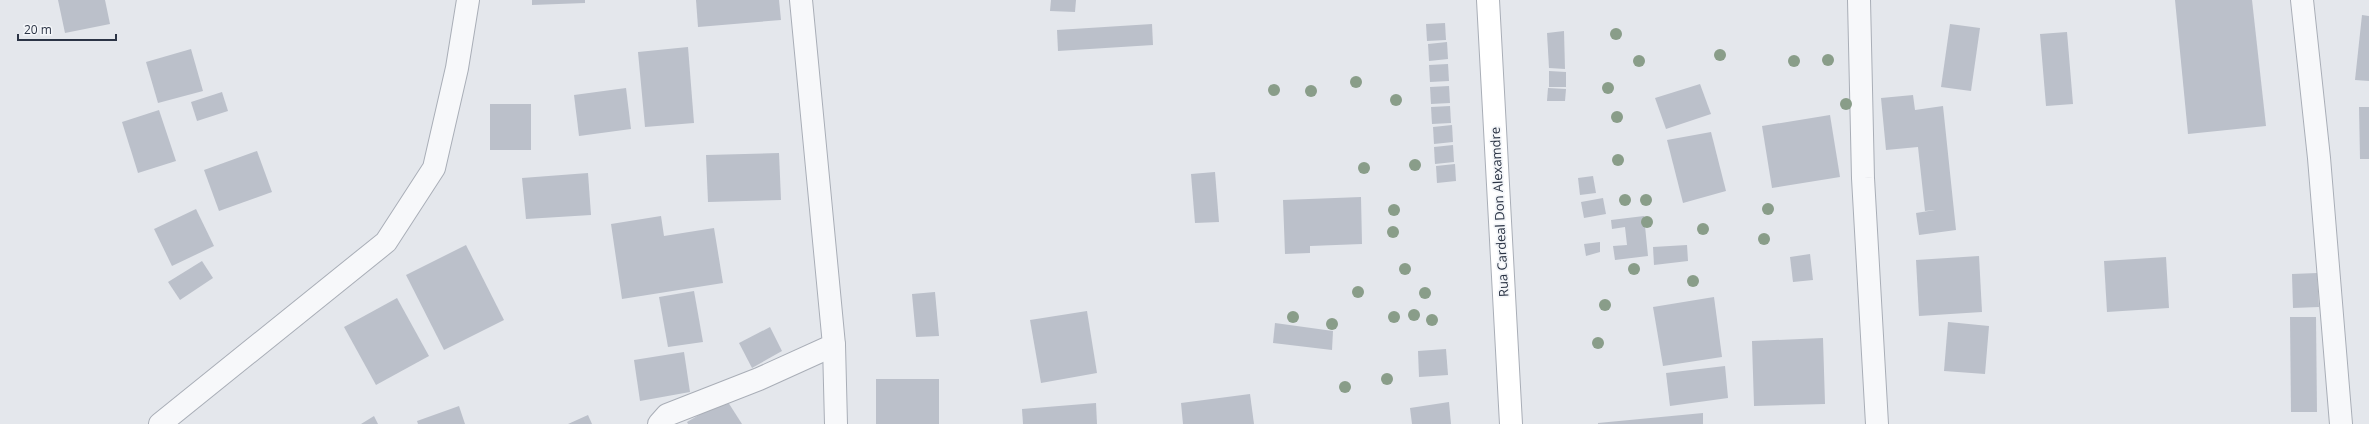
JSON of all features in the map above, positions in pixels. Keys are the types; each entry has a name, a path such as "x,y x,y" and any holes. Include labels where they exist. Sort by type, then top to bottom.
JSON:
{"main road":[{"name":"Rua Cardeal Don Alexamdre","path":"1488,0 1511,424"}],"street":[{"path":"160,424 386,242 434,168 457,68 468,0"},
{"path":"802,0 834,345 836,424"},
{"path":"1859,0 1863,178 1877,424"},
{"path":"2302,0 2319,158 2341,424"},
{"path":"659,424 667,415 759,379 834,345"}],"building":[{"path":"58,0 105,0 110,24 65,33"},
{"path":"532,0 585,0 585,3 532,5"},
{"path":"696,0 779,0 781,20 698,27"},
{"path":"1051,0 1076,0 1075,12 1050,11"},
{"path":"2175,0 2252,0 2266,126 2188,134"},
{"path":"2362,15 2369,16 2369,81 2355,80"},
{"path":"1445,23 1446,40 1427,41 1426,24"},
{"path":"1152,24 1153,45 1058,51 1057,30"},
{"path":"1950,24 1980,28 1971,91 1941,87"},
{"path":"1564,31 1565,69 1549,68 1547,33"},
{"path":"2067,32 2073,104 2046,106 2040,34"},
{"path":"1447,42 1448,59 1429,61 1428,44"},
{"path":"688,47 694,123 645,127 638,52"},
{"path":"191,49 203,91 158,103 146,62"},
{"path":"1448,64 1449,81 1430,82 1429,65"},
{"path":"1549,71 1566,72 1566,87 1549,87"},
{"path":"1700,84 1711,114 1666,129 1655,98"},
{"path":"1449,86 1450,103 1431,104 1430,87"},
{"path":"626,88 631,129 579,136 574,95"},
{"path":"1548,88 1566,89 1565,101 1547,101"},
{"path":"222,92 228,111 197,121 191,102"},
{"path":"1913,95 1915,110 1943,106 1956,230 1919,235 1916,213 1935,210 1925,211 1918,147 1886,150 1881,98"},
{"path":"490,104 531,104 531,150 490,150"},
{"path":"1450,106 1451,123 1432,124 1431,107"},
{"path":"2359,107 2369,107 2369,159 2360,159"},
{"path":"159,110 176,161 138,173 122,122"},
{"path":"1830,115 1840,177 1772,188 1762,126"},
{"path":"1452,125 1453,142 1434,144 1433,127"},
{"path":"1711,132 1726,191 1683,203 1667,140"},
{"path":"1453,145 1454,162 1435,164 1434,147"},
{"path":"257,151 272,192 219,211 204,170"},
{"path":"779,153 781,200 708,202 706,155"},
{"path":"1455,164 1456,181 1437,183 1436,166"},
{"path":"1215,172 1219,222 1195,223 1191,174"},
{"path":"588,173 591,215 526,219 522,178"},
{"path":"1593,176 1596,193 1580,195 1578,178"},
{"path":"1361,197 1362,244 1310,246 1310,253 1285,254 1283,200"},
{"path":"1603,198 1606,214 1584,218 1581,202"},
{"path":"196,209 214,246 172,266 154,229"},
{"path":"661,216 664,236 714,228 723,283 622,299 611,224"},
{"path":"1644,216 1648,256 1615,260 1613,246 1627,245 1625,227 1612,229 1611,220"},
{"path":"1600,242 1600,252 1586,256 1584,244"},
{"path":"466,245 504,320 444,350 406,275"},
{"path":"1687,245 1688,261 1654,265 1653,247"},
{"path":"1810,254 1813,280 1793,282 1790,257"},
{"path":"1979,256 1982,312 1919,316 1916,260"},
{"path":"2166,257 2169,308 2107,312 2104,261"},
{"path":"202,261 213,278 180,300 168,282"},
{"path":"2317,273 2319,307 2293,308 2292,274"},
{"path":"694,291 703,342 668,347 659,297"},
{"path":"935,292 939,336 916,337 912,294"},
{"path":"1714,297 1722,357 1663,366 1653,307"},
{"path":"397,298 429,356 376,385 344,327"},
{"path":"1087,311 1097,373 1041,383 1030,320"},
{"path":"2290,317 2316,317 2317,412 2291,412"},
{"path":"1948,322 1989,326 1985,374 1944,371"},
{"path":"1275,323 1333,331 1332,350 1273,343"},
{"path":"770,327 782,351 752,368 739,343"},
{"path":"1823,338 1825,404 1754,406 1752,341"},
{"path":"1446,349 1448,375 1419,377 1418,351"},
{"path":"684,352 690,392 640,401 634,360"},
{"path":"1725,366 1728,398 1670,406 1666,373"},
{"path":"876,379 939,379 939,424 876,424"},
{"path":"1250,394 1254,424 1183,424 1181,403"},
{"path":"726,399 742,424 688,424 687,422"},
{"path":"1449,402 1451,424 1412,424 1410,408"},
{"path":"1096,403 1097,424 1023,424 1022,409"},
{"path":"459,406 465,424 418,424 417,421"},
{"path":"1703,413 1703,424 1598,424 1598,423"},
{"path":"588,415 592,424 568,424"},
{"path":"374,416 378,424 361,424"}]}
